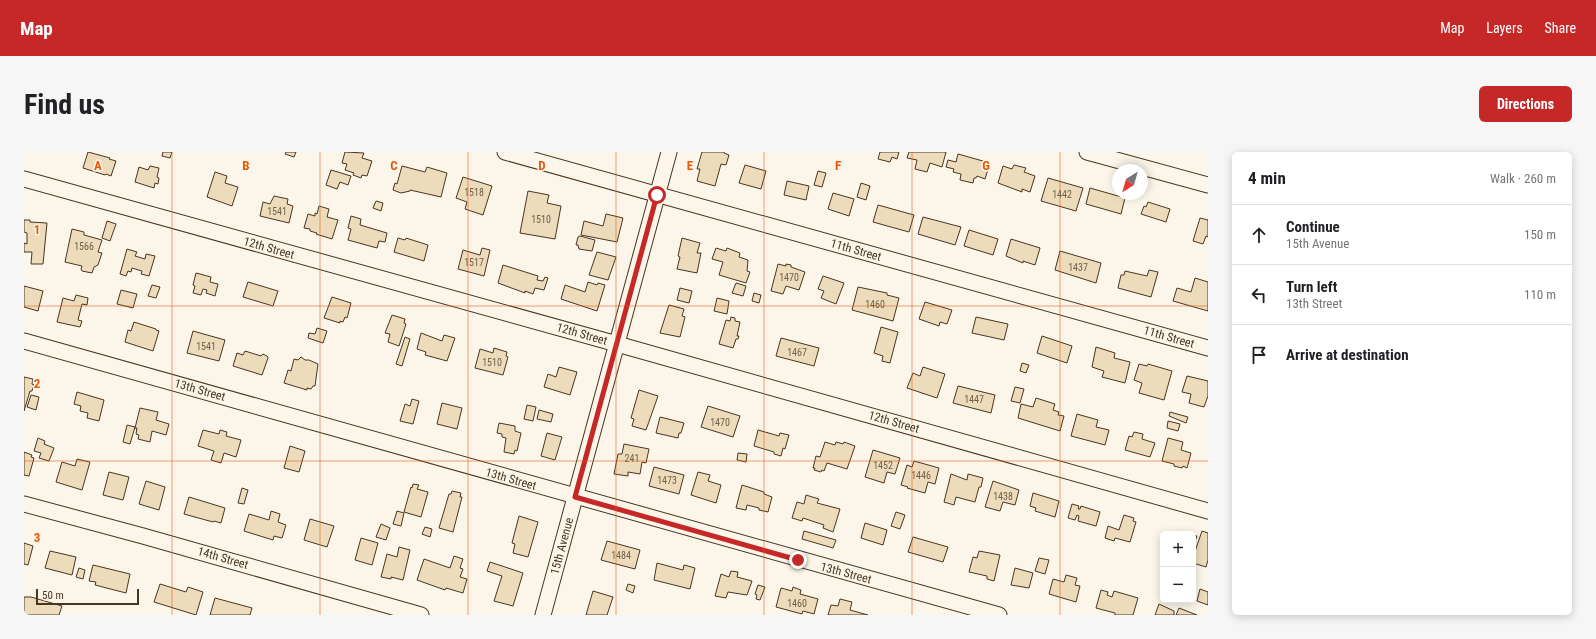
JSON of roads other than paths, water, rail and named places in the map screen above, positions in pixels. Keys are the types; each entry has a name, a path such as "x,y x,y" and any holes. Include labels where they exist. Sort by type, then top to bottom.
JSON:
{"street":[{"name":"11th Street","path":"505,152 1208,348"},
{"name":"15th Avenue","path":"543,615 669,152"},
{"path":"1087,152 1208,185"},
{"name":"12th Street","path":"24,179 617,344 1208,511"},
{"name":"13th Street","path":"24,341 999,615"},
{"name":"14th Street","path":"24,504 143,536 421,615"}]}
